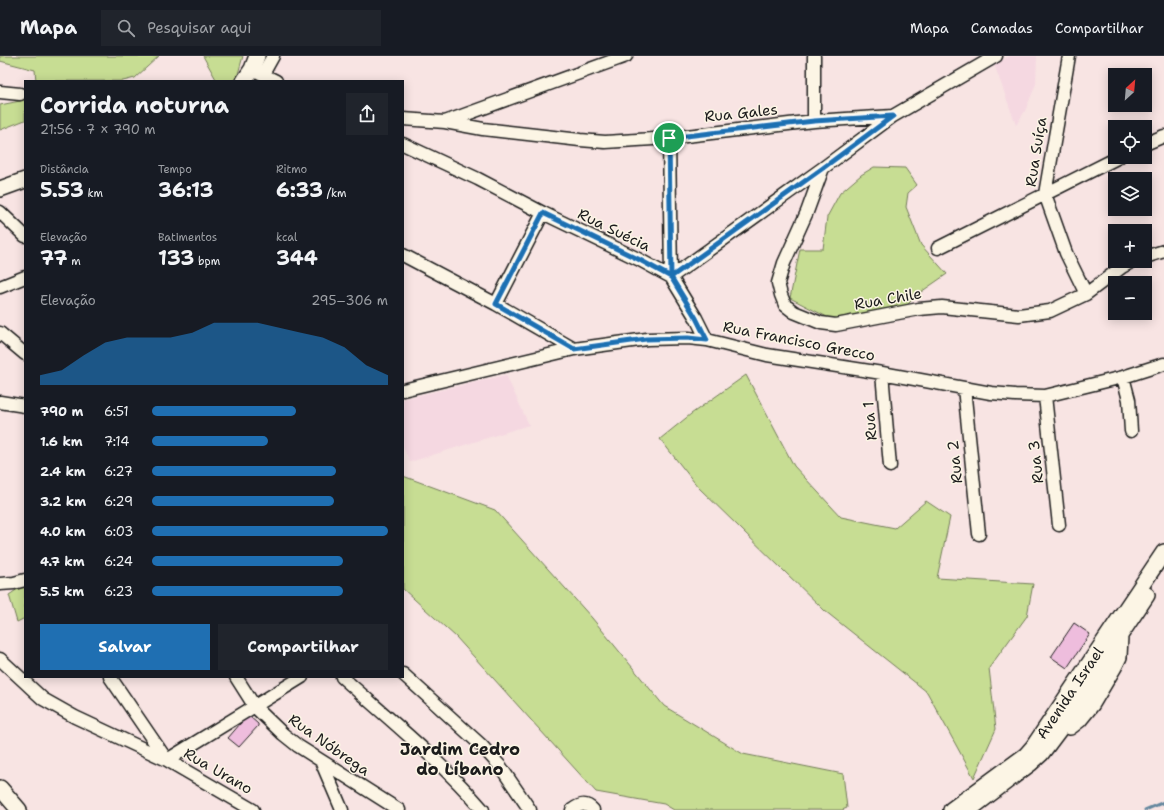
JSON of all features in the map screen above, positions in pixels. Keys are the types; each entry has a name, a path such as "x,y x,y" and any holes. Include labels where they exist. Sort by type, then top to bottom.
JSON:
{"main road":[{"path":"0,189 24,180"},
{"name":"Avenida Israel","path":"951,810 1026,755 1033,747 1164,552"},
{"name":"Avenida Israel","path":"969,810 1031,763 1050,743 1111,662 1120,635 1164,570"},
{"path":"1050,743 1079,720 1092,704 1111,662 1097,656 1091,660"},
{"path":"1074,685 1074,710"},
{"path":"0,788 19,810"}],"street":[{"path":"273,56 254,70 274,80"},
{"path":"445,122 626,56"},
{"path":"814,56 814,121"},
{"name":"Rua Gales","path":"404,119 445,122 483,129 605,142 669,138 814,121 893,116 996,56"},
{"name":"Rua Suíça","path":"1069,56 1045,194 1066,253 1086,294"},
{"path":"0,92 20,94"},
{"path":"671,277 893,116"},
{"path":"1152,141 1164,136"},
{"path":"669,138 671,277 696,318 707,340"},
{"name":"Rua Suécia","path":"404,144 478,178 543,213 638,259 671,277"},
{"path":"938,248 1108,162"},
{"name":"Rua Chile","path":"823,168 807,212 784,263 778,283 785,305 794,312 821,323 836,325 919,309 942,307 1019,315 1050,311 1086,294 1121,268"},
{"path":"0,212 24,235"},
{"path":"496,304 543,213"},
{"path":"1152,255 1164,251"},
{"path":"404,257 496,304 574,349"},
{"path":"0,287 24,277"},
{"path":"0,333 24,353"},
{"name":"Rua Francisco Grecco","path":"404,390 574,349 646,339 688,338 707,340 767,355 1015,396 1045,396 1123,377 1164,364"},
{"name":"Rua 1","path":"882,373 890,466"},
{"path":"1123,377 1129,400 1131,431"},
{"name":"Rua 2","path":"964,388 979,534"},
{"name":"Rua 3","path":"1045,396 1059,525"},
{"path":"0,402 24,406"},
{"path":"0,584 24,580"},
{"name":"Rua Urano","path":"0,659 43,699 75,717 167,760 253,810"},
{"path":"404,675 481,745 500,766 530,810"},
{"path":"111,678 167,760 300,678"},
{"name":"Rua Nóbrega","path":"237,678 255,707 298,746 321,762 399,810"},
{"path":"343,678 445,768 483,810"},
{"path":"321,762 342,810"},
{"path":"572,810 579,805 584,804 588,805 593,810"}],"shaded area":[{"path":"1010,56 1037,56 1036,84 1025,111 1016,125 994,64"},
{"path":"506,375 529,425 410,462 404,449 404,399"}],"green space":[{"path":"0,56 159,56 135,78 127,80 36,80 35,70 0,61"},
{"path":"203,56 243,56 238,74 234,80 216,80"},
{"path":"24,100 24,120 0,130 0,105"},
{"path":"874,167 905,168 917,185 908,193 906,207 921,245 947,274 918,294 907,305 831,319 790,298 800,249 823,249 827,217 840,193 861,175"},
{"path":"746,375 794,466 841,517 895,528 926,501 950,517 937,578 1033,584 1027,616 989,668 996,729 974,778 927,692 825,611 698,487 660,439 691,414"},
{"path":"404,476 495,510 592,618 664,706 743,754 843,774 847,808 842,810 674,810 664,804 596,792 456,637 404,590"},
{"path":"24,585 24,618 17,622 9,595"}],"building":[{"path":"1074,623 1090,634 1067,668 1051,657"},
{"path":"249,716 258,724 258,726 239,747 228,738 246,717"}],"waterway":[{"path":"1145,810 1164,802"}],"district":[{"name":"Jardim Cedro do Líbano","path":"460,759"}],"route":[{"path":"669,138 671,277 638,259 543,213 496,304 574,349 646,339 688,338 707,340 696,318 671,277 893,116 814,121 669,138"}]}
